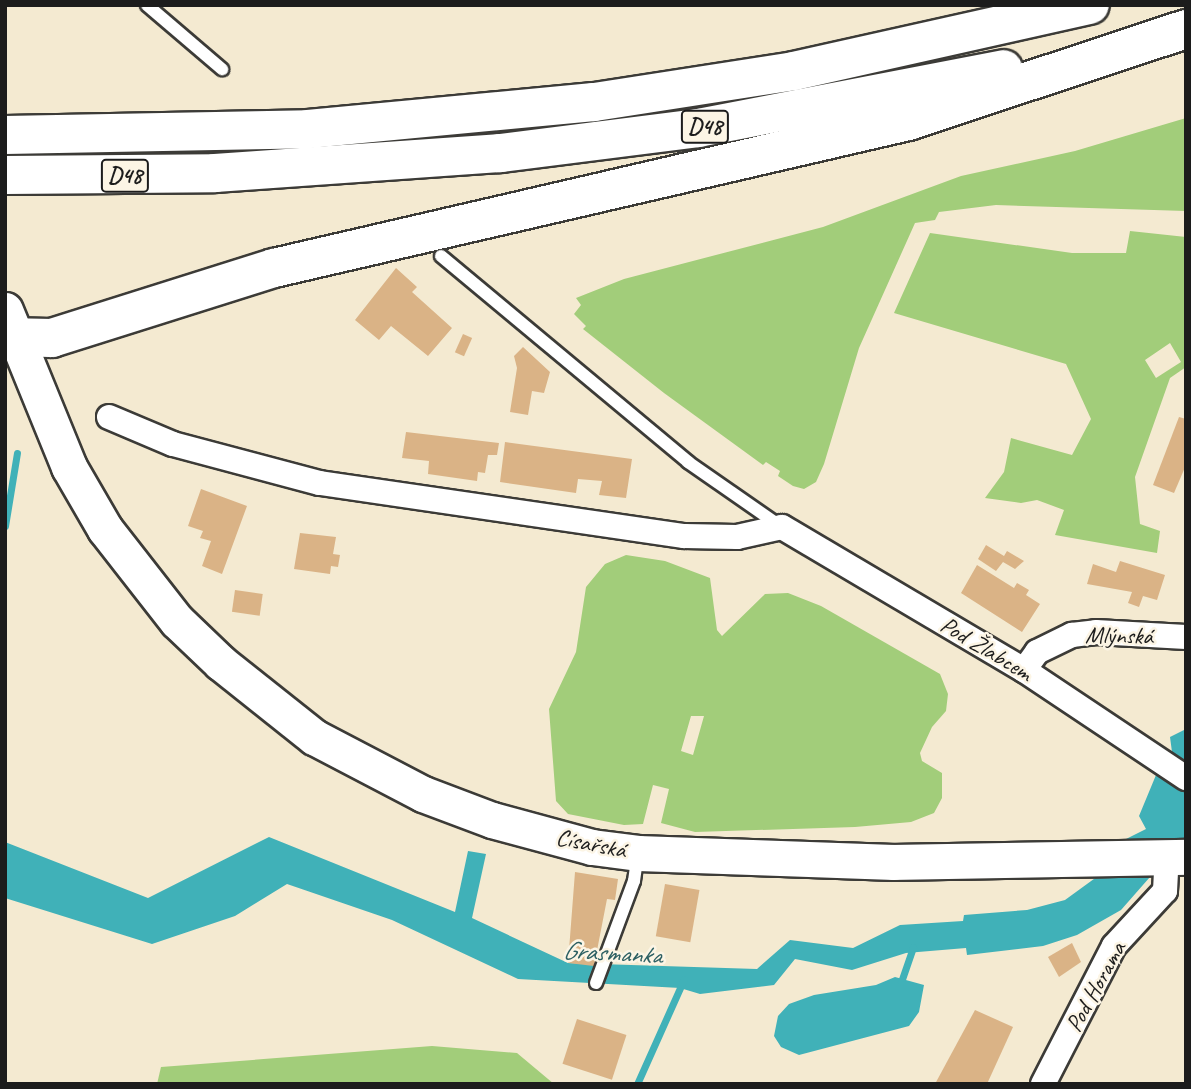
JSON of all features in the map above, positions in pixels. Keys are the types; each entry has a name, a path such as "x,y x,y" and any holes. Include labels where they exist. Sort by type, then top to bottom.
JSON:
{"highway":[{"name":"D48","path":"13,135 308,129 594,102 794,71 1090,5"},
{"name":"D48","path":"20,176 310,169 599,142 904,90 1186,23"},
{"path":"9,329 64,335 274,268 908,121 1186,29"}],"street":[{"name":"Císařská","path":"9,329 69,467 105,529 177,621 265,701 368,767 484,818 592,847 638,853 894,862 1176,857"},
{"path":"110,417 173,444 320,483 684,536 737,537 782,527"},
{"name":"Pod Žlabcem","path":"782,527 1024,670 1186,778"},
{"name":"Mlýnská","path":"1024,670 1037,652 1072,635 1096,632 1186,638"},
{"name":"Pod Horama","path":"1043,1084 1114,946 1165,891 1176,857"}],"lane":[{"path":"147,5 222,69"},
{"path":"441,256 688,462 782,527"},
{"path":"596,983 634,881 638,853"}],"green space":[{"path":"1186,118 1186,211 996,205 939,212 935,220 915,223 859,348 824,464 816,482 804,489 793,486 778,476 780,471 766,462 763,465 664,393 583,329 586,326 574,314 581,305 576,298 624,279 823,227 961,176 1075,151"},
{"path":"1130,231 1186,237 1186,367 1170,378 1135,477 1140,524 1160,531 1157,553 1055,535 1064,510 1037,500 1021,503 985,498 1004,472 1011,438 1072,455 1091,419 1066,364 894,313 930,233 1072,253 1126,253","holes":["1170,343 1181,362 1156,378 1145,360"]},
{"path":"626,555 665,561 710,578 717,630 722,636 765,594 788,593 821,606 940,674 948,694 946,711 932,727 920,753 922,761 942,773 942,798 934,813 911,822 855,827 695,832 661,823 669,789 653,785 643,824 624,825 568,814 556,801 549,709 576,652 586,587 605,564","holes":["691,716 704,716 693,755 681,751"]},
{"path":"432,1046 517,1053 554,1084 157,1084 161,1067"}],"water":[{"path":"1186,729 1186,836 1121,910 1077,935 1043,946 967,955 966,948 906,953 852,970 795,959 774,985 700,994 680,988 518,979 392,920 287,884 235,916 152,944 5,898 5,842 148,898 269,837 455,912 468,851 486,854 472,918 568,963 757,969 790,940 853,948 900,925 963,921 964,915 1027,910 1065,900 1098,876 1126,839 1146,829 1139,816 1156,775 1172,752 1170,737"},
{"path":"895,977 924,985 919,1012 909,1026 799,1055 781,1047 774,1036 778,1016 789,1004 814,995 876,985"}],"building":[{"path":"396,268 417,287 412,292 452,328 428,356 391,326 379,340 355,320"},
{"path":"463,334 472,338 464,356 455,352"},
{"path":"523,347 550,372 544,393 532,391 528,415 510,412 517,368 514,356"},
{"path":"1179,417 1186,419 1186,465 1174,493 1153,485"},
{"path":"406,432 499,443 497,455 488,455 485,473 478,472 477,481 428,474 429,461 402,458"},
{"path":"505,442 632,459 626,498 599,495 602,481 578,479 576,493 500,482"},
{"path":"201,489 247,506 222,574 202,566 211,541 200,538 203,531 188,526"},
{"path":"300,533 336,537 333,554 340,555 338,567 331,566 330,574 294,569"},
{"path":"986,545 1004,556 1007,551 1024,561 1015,569 1003,562 996,571 978,559"},
{"path":"1120,561 1165,575 1157,600 1143,596 1139,607 1128,603 1132,592 1087,584 1093,564 1116,572"},
{"path":"977,565 1014,588 1017,583 1029,590 1026,595 1040,604 1022,632 961,593"},
{"path":"235,590 263,594 260,616 232,612"},
{"path":"575,872 618,879 615,900 607,899 594,966 568,963"},
{"path":"665,884 699,890 690,942 656,936"},
{"path":"1072,943 1081,962 1059,977 1048,957"},
{"path":"975,1010 1013,1027 987,1084 935,1084"},
{"path":"577,1019 626,1035 612,1080 562,1064"}],"waterway":[{"path":"5,526 17,453"},
{"path":"901,982 913,947"},
{"path":"637,1084 684,979"}],"water label":[{"name":"Grasmanka","path":"612,953"}]}
